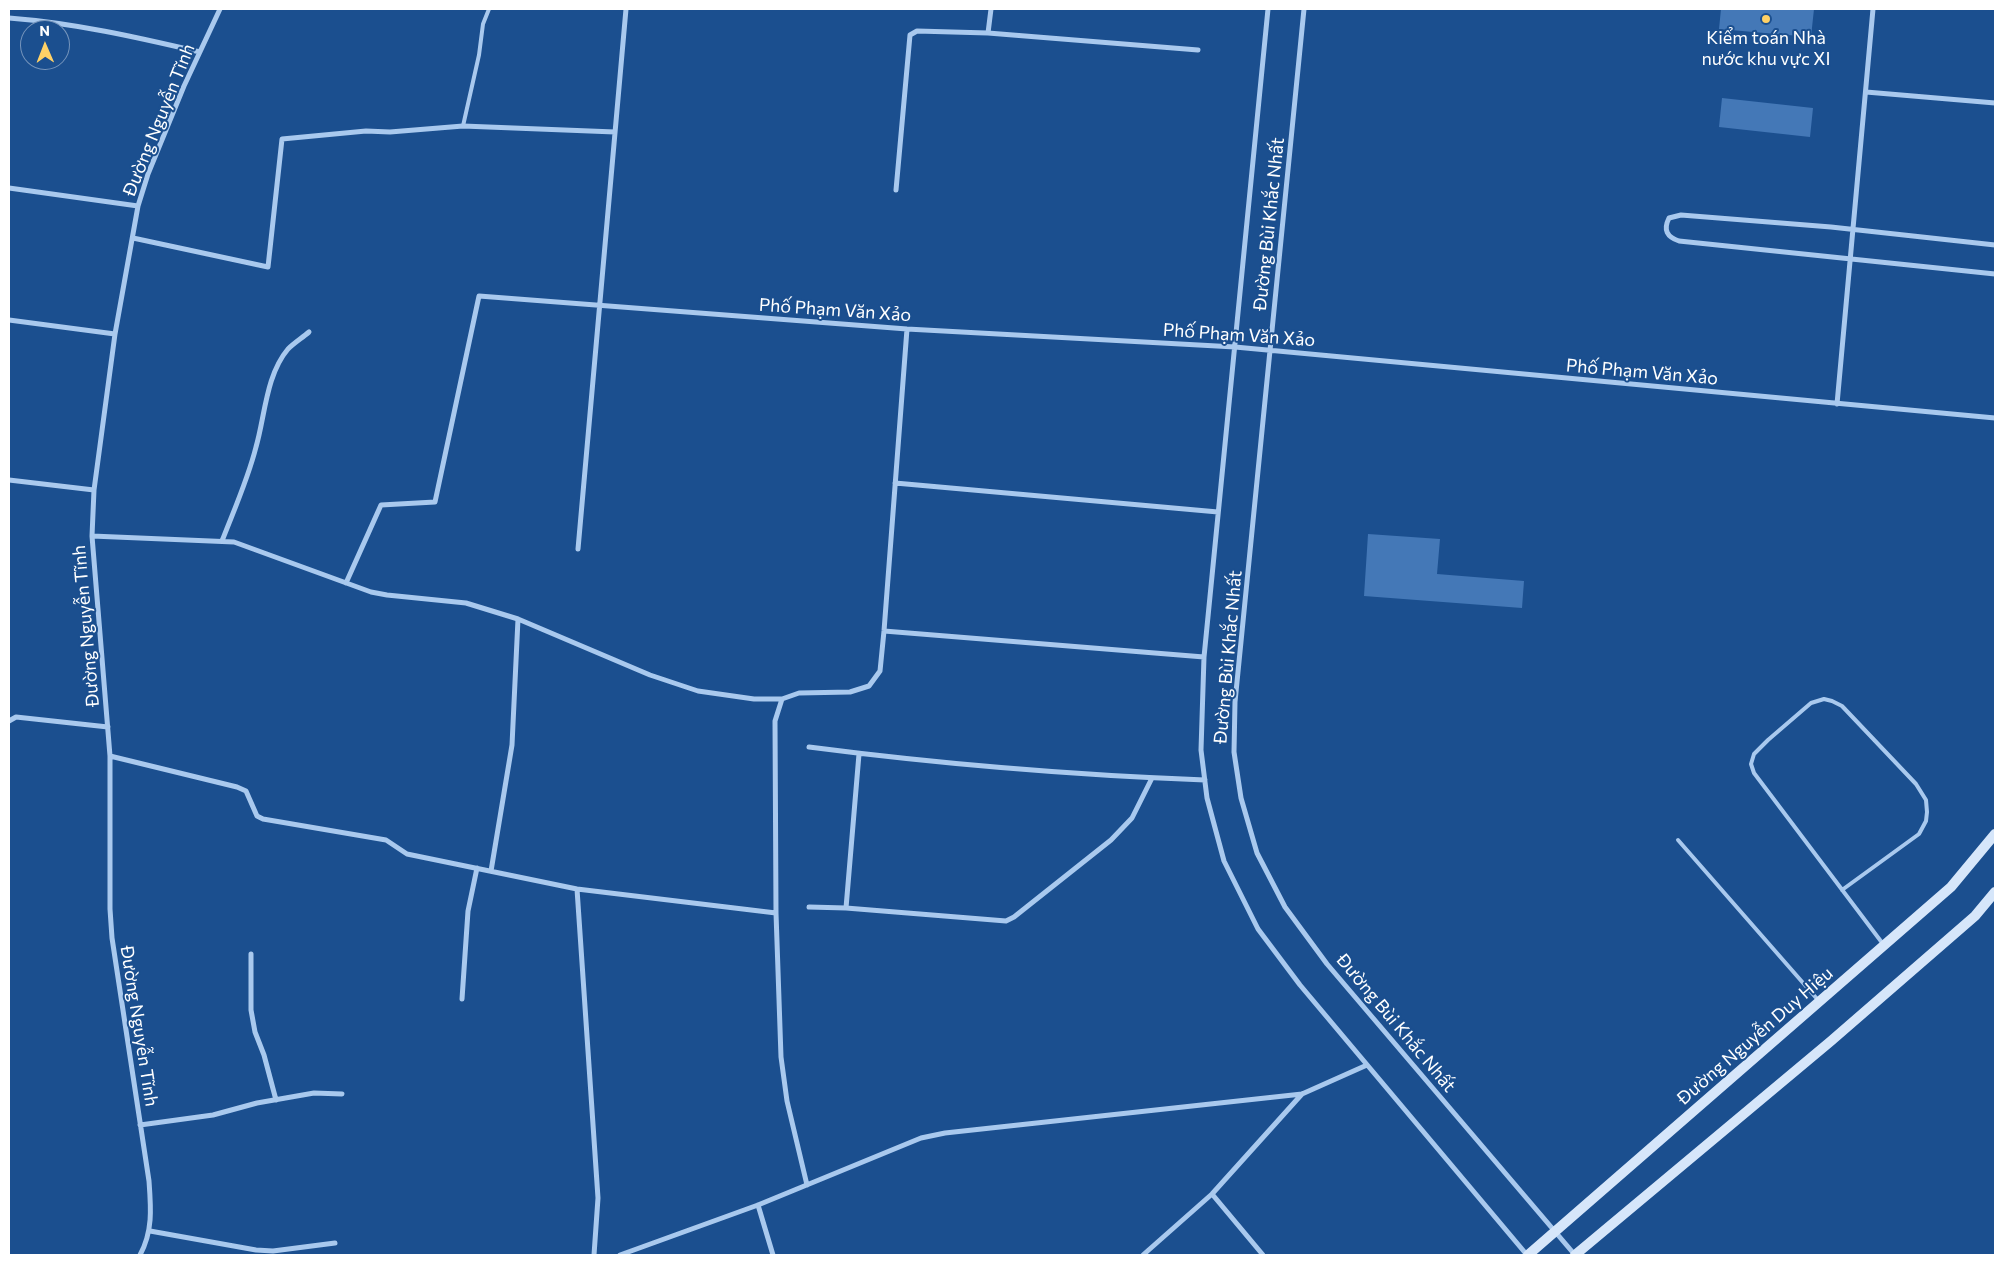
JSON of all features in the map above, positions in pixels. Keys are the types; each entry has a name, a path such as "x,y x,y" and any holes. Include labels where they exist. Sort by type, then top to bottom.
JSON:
{"street":[{"name":"Đường Nguyễn Tĩnh","path":"140,1255 150,1230 149,1181 112,938 110,909 110,756 92,536 94,490 116,334 138,206 184,86 220,9"},
{"path":"578,549 626,9"},
{"path":"988,33 991,9"},
{"name":"Đường Bùi Khắc Nhất","path":"1268,9 1204,657 1201,750 1207,798 1224,861 1258,929 1300,985 1527,1255"},
{"name":"Đường Bùi Khắc Nhất","path":"1304,9 1236,693 1234,752 1241,798 1257,853 1286,907 1327,964 1575,1255"},
{"path":"1837,404 1873,9"},
{"path":"9,18 48,21 108,30 200,52"},
{"path":"896,190 910,35 914,32 988,33 1198,50"},
{"path":"1866,92 1995,103"},
{"path":"133,238 268,267 282,139 366,131 390,132 463,126 614,132"},
{"path":"9,188 138,206"},
{"path":"1995,245 1852,229 1681,215 1669,218 1665,226 1666,233 1671,238 1679,241 1995,274"},
{"name":"Phố Phạm Văn Xảo","path":"346,583 381,505 435,502 479,296 907,329 1235,347 1995,418"},
{"path":"9,320 116,334"},
{"path":"92,536 234,542 387,596 466,603 518,619 650,674 698,691 754,699 782,699 799,693 850,692 869,686 880,671 907,329"},
{"path":"222,541 247,476 256,447 270,386 279,364 288,350 309,332"},
{"path":"9,480 94,490"},
{"path":"895,483 1218,512"},
{"path":"491,871 512,745 518,619"},
{"path":"884,630 1204,657"},
{"path":"782,699 775,721 776,913 781,1058 788,1101 807,1185"},
{"path":"9,721 16,717 108,727"},
{"path":"809,747 859,754 1089,775 1205,780"},
{"path":"846,908 859,754"},
{"path":"110,756 246,790 256,816 262,819 386,840 407,854 577,889 776,913"},
{"path":"810,907 846,908 1006,921 1014,917 1111,840 1132,818 1152,778"},
{"name":"Đường Nguyễn Duy Hiệu","path":"1527,1255 1556,1232 1951,887 1995,834"},
{"path":"462,999 468,911 477,868"},
{"path":"577,889 598,1198 594,1255"},
{"path":"1575,1255 1831,1041 1975,916 1995,892"},
{"path":"251,954 251,1010 255,1032 264,1055 276,1100"},
{"path":"620,1255 758,1205 921,1138 945,1133 1302,1094 1367,1065"},
{"path":"140,1124 213,1114 314,1093 342,1094"},
{"path":"1143,1255 1212,1194 1302,1094"},
{"path":"1212,1194 1263,1255"},
{"path":"758,1205 773,1255"},
{"path":"150,1230 256,1250 273,1251 336,1243"}],"lane":[{"path":"463,126 479,55 483,24 488,9"},
{"path":"1842,890 1919,834 1926,822 1926,800 1916,784 1842,706 1824,699 1811,703 1768,740 1754,754 1751,764 1754,773 1842,890 1884,945"},
{"path":"1678,840 1820,1001"}],"building":[{"name":"Kiểm toán Nhà nước khu vực XI","path":"1721,9 1814,9 1811,37 1719,29"},
{"path":"1722,98 1813,108 1810,137 1719,127"},
{"path":"1368,534 1440,539 1437,574 1524,581 1522,608 1364,596"}],"place":[{"name":"Kiểm toán Nhà nước khu vực XI","path":"1766,19"}]}
